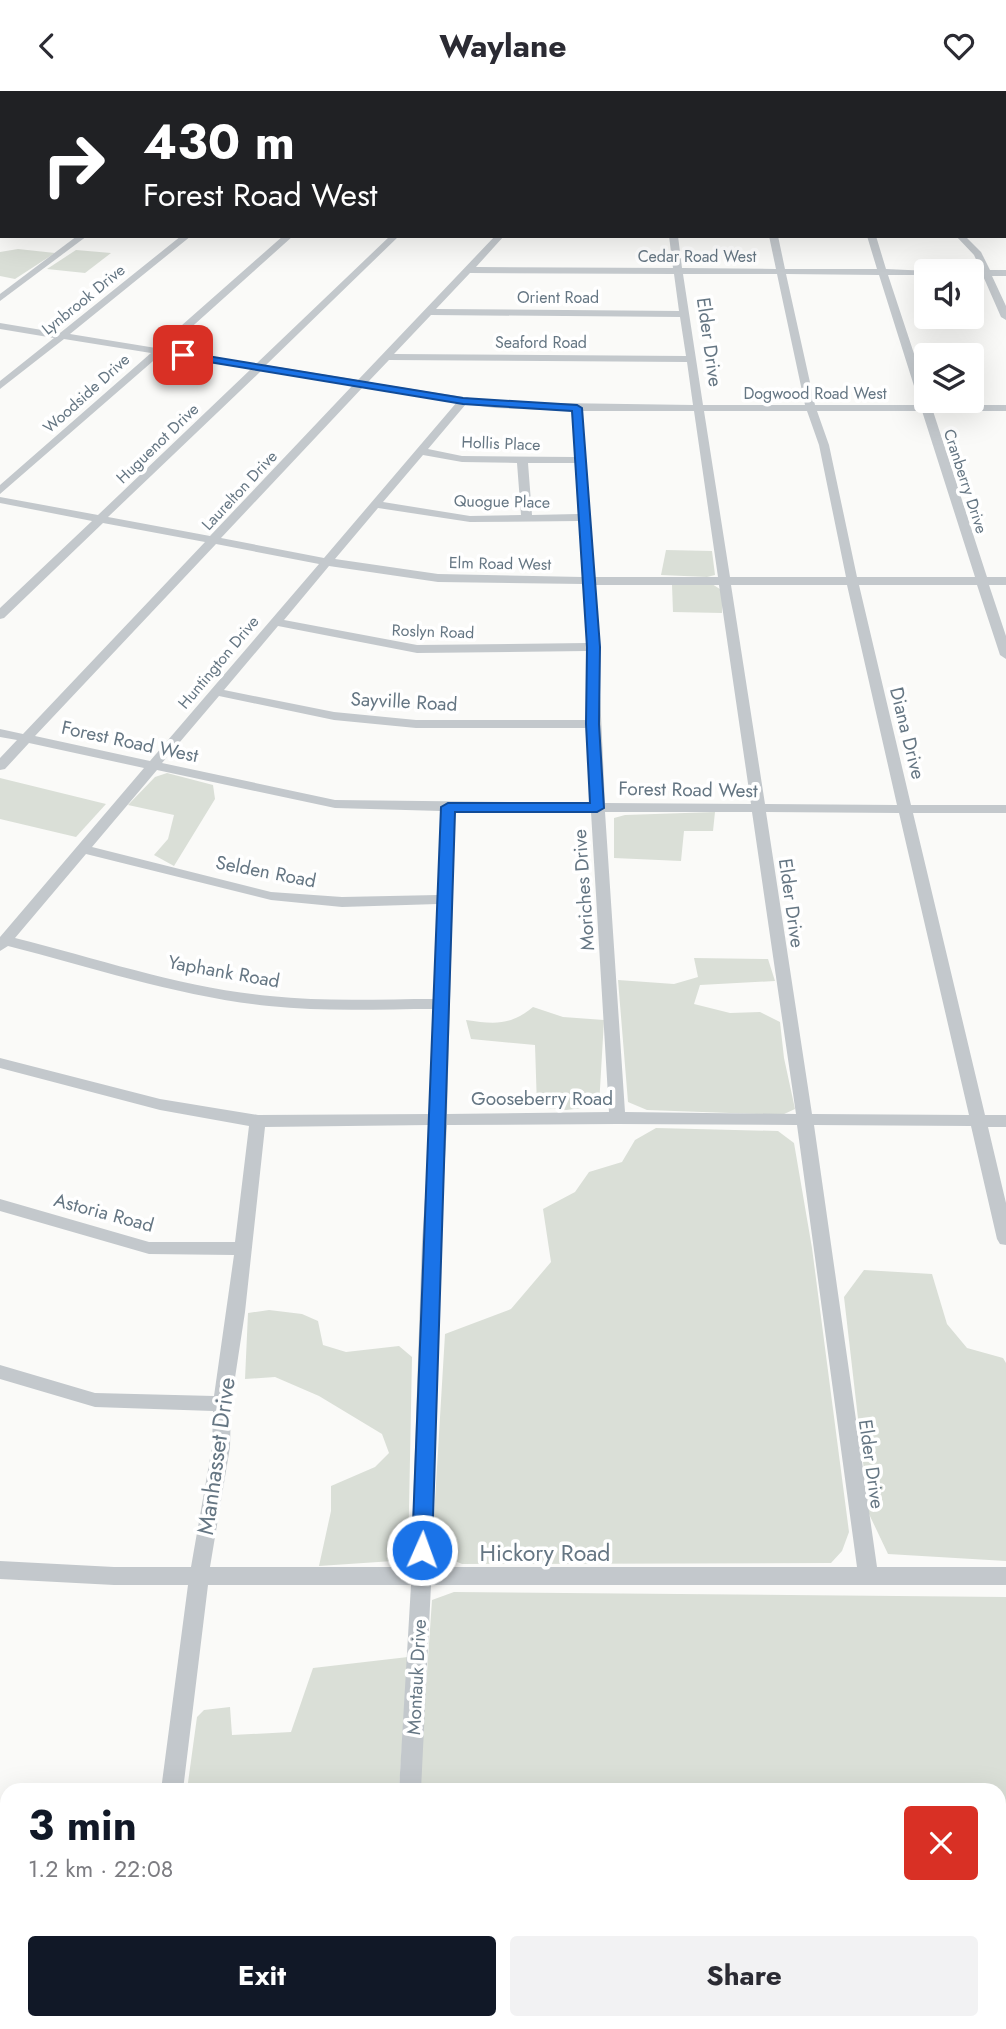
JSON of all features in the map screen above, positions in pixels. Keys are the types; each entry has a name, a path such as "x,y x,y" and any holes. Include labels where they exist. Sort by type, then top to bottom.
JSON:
{"street":[{"path":"0,298 80,238"},
{"name":"Lynbrook Drive","path":"0,386 185,238"},
{"name":"Woodside Drive","path":"0,491 287,238"},
{"name":"Huguenot Drive","path":"0,615 393,238"},
{"name":"Laurelton Drive","path":"0,766 498,238"},
{"name":"Elder Drive","path":"673,238 805,1121 868,1576"},
{"name":"Diana Drive","path":"773,238 811,408 824,445 1006,1239"},
{"name":"Cranberry Drive","path":"872,238 914,373"},
{"path":"962,238 974,248 1006,317"},
{"name":"Cedar Road West","path":"468,270 914,272"},
{"path":"986,273 1006,273"},
{"name":"Orient Road","path":"430,312 686,314"},
{"name":"Dogwood Road West","path":"0,325 463,401 577,408 914,408"},
{"name":"Seaford Road","path":"389,356 693,359"},
{"name":"Huntington Drive","path":"3,943 463,401"},
{"name":"Moriches Drive","path":"577,408 586,517 597,808 617,1118"},
{"name":"Dogwood Road West","path":"984,408 1006,408"},
{"name":"Cranberry Drive","path":"927,413 1006,655"},
{"name":"Hollis Place","path":"421,451 462,459 580,460"},
{"path":"522,461 527,519"},
{"name":"Elm Road West","path":"0,501 327,562 438,578 588,581 1006,581"},
{"name":"Quogue Place","path":"376,504 450,517 586,517"},
{"name":"Roslyn Road","path":"275,622 417,649 593,647"},
{"name":"Sayville Road","path":"216,692 334,716 416,724 593,724"},
{"name":"Forest Road West","path":"0,733 335,804 759,810 1006,809"},
{"name":"Montauk Drive","path":"410,1783 421,1577 431,1242 439,1119 448,807"},
{"name":"Selden Road","path":"83,849 271,895 342,902 447,898"},
{"name":"Yaphank Road","path":"3,943 244,998 277,1002 442,1004"},
{"name":"Gooseberry Road","path":"0,1063 148,1103 201,1114 258,1121 617,1118 1006,1121"},
{"name":"Manhasset Drive","path":"173,1783 199,1576 221,1447 222,1404 236,1312 241,1249 258,1121"},
{"name":"Astoria Road","path":"0,1205 149,1248 241,1249"},
{"path":"0,1372 95,1400 222,1404"},
{"name":"Hickory Road","path":"0,1570 114,1576 1006,1576"}],"shaded area":[{"path":"18,249 55,253 15,279 0,276 0,252"},
{"path":"76,250 111,253 85,273 47,269"},
{"path":"666,550 712,551 715,575 661,575"},
{"path":"712,584 723,591 722,613 673,612 672,585"},
{"path":"167,773 213,785 215,799 174,866 154,855 168,839 174,815 128,805 155,777"},
{"path":"0,778 106,804 76,837 0,819"},
{"path":"715,812 713,831 684,831 681,861 614,858 614,818 625,815"},
{"path":"694,958 768,959 775,981 700,985 694,1004 730,1013 760,1012 780,1022 784,1058 795,1109 782,1115 647,1110 628,1102 618,980 674,984 698,977"},
{"path":"533,1007 563,1017 604,1020 599,1106 566,1110 537,1107 535,1045 471,1039 466,1020 509,1021"},
{"path":"656,1128 778,1131 794,1143 812,1248 849,1532 842,1551 831,1563 462,1564 441,1555 433,1534 445,1334 511,1309 551,1262 543,1209 575,1192 589,1172 622,1162 635,1140"},
{"path":"864,1270 932,1274 947,1324 967,1348 1003,1358 1006,1363 1006,1561 888,1554 869,1514 844,1297"},
{"path":"269,1310 302,1314 318,1321 323,1345 346,1352 399,1346 412,1357 408,1560 319,1566 331,1511 331,1486 375,1467 389,1453 382,1434 319,1396 275,1377 245,1379 248,1313"},
{"path":"454,1592 1006,1597 1006,1783 419,1783 432,1600"},
{"path":"408,1657 399,1783 188,1783 197,1717 204,1710 230,1707 232,1735 291,1732 313,1668"}],"route":[{"path":"183,355 463,401 577,408 593,647 597,808 448,807 447,898 439,1119 431,1242 422,1550"}]}
